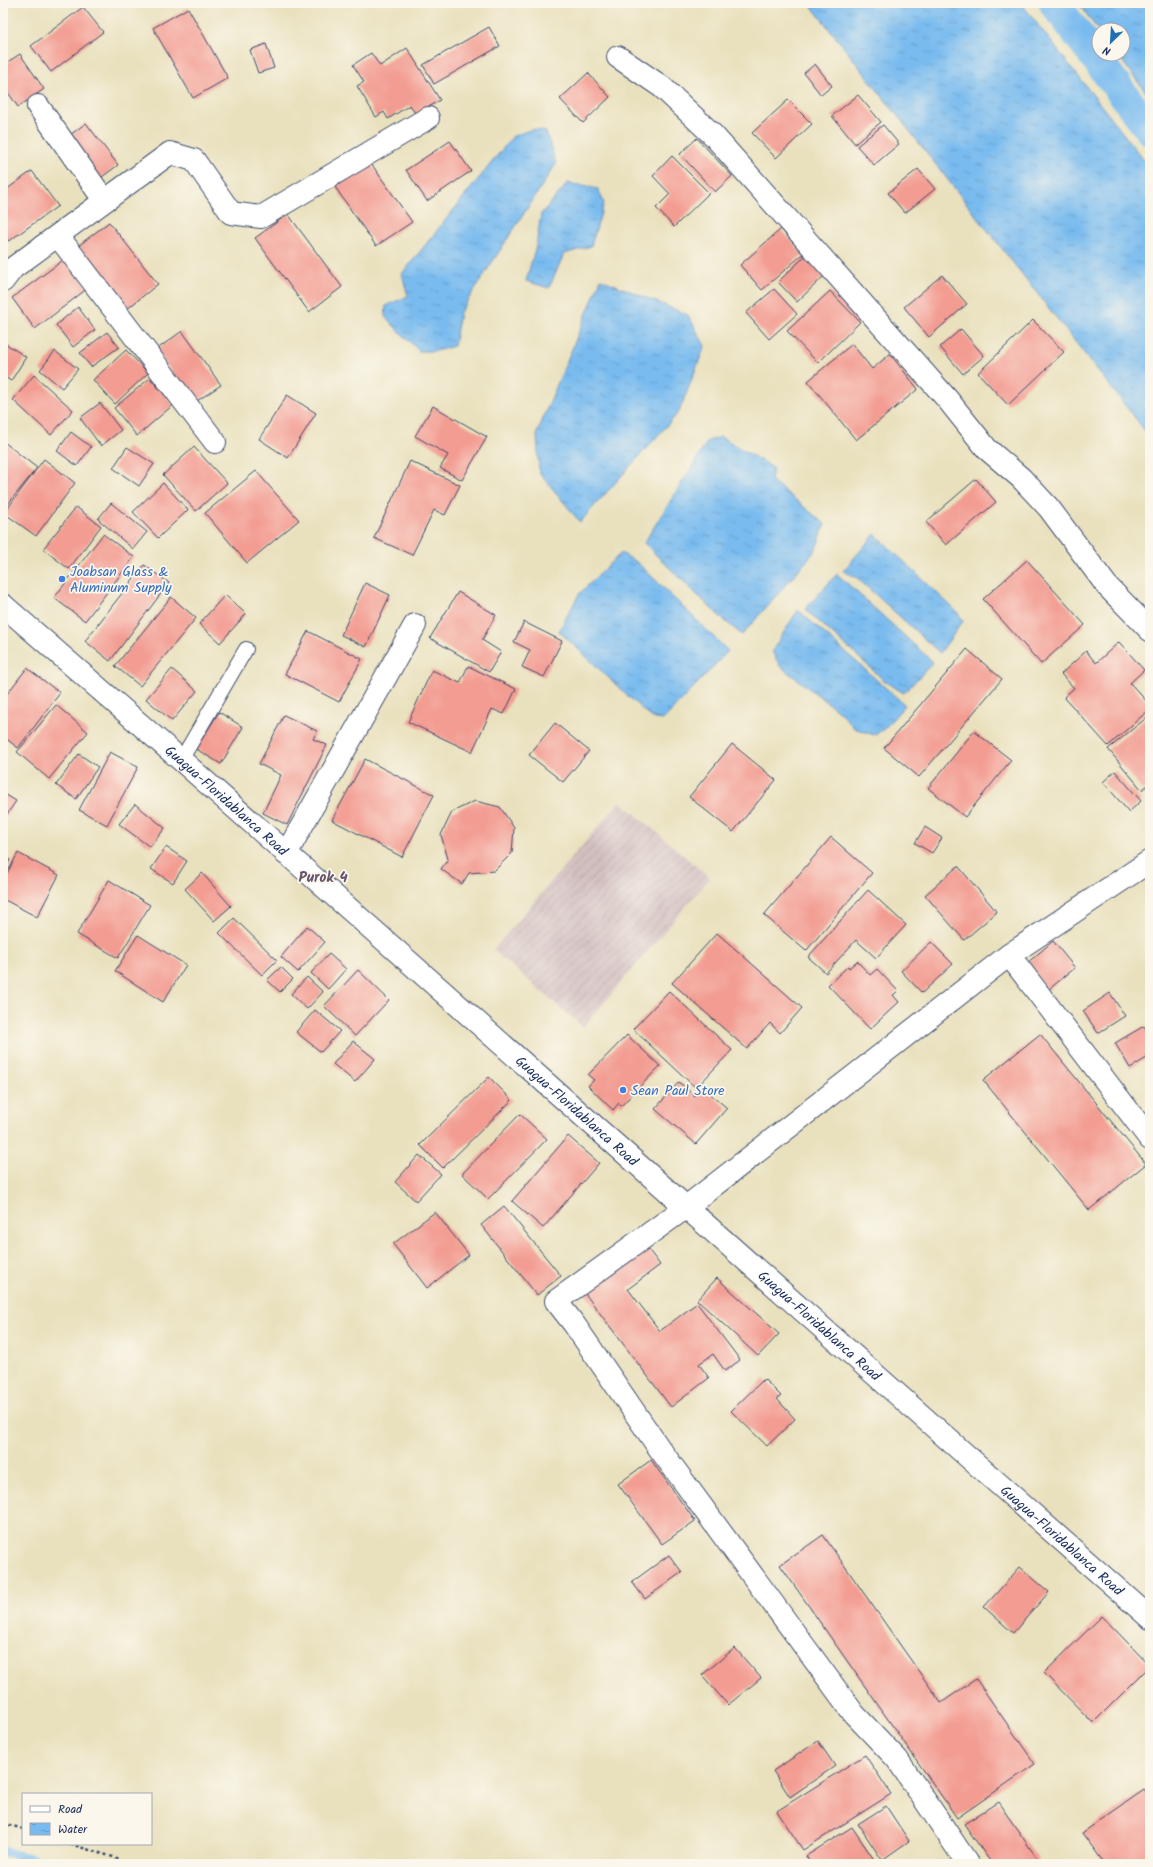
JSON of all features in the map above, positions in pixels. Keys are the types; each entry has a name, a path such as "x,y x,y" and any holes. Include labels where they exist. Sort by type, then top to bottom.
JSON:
{"street":[{"path":"618,57 662,87 714,135 948,400 987,449 1021,478 1049,508 1107,586 1150,630"},
{"path":"38,106 104,200"},
{"path":"3,281 14,268 104,200 170,153 194,160 231,213 261,217 428,118"},
{"path":"58,236 215,442"},
{"name":"Guagua-Floridablanca Road","path":"3,605 181,760 685,1208 1150,1618"},
{"path":"286,854 415,625"},
{"path":"968,1864 897,1759 854,1714 659,1448 574,1324 556,1301 685,1208 1009,955 1150,861"},
{"path":"1009,955 1150,1139"}],"lane":[{"path":"181,760 246,648"}],"path":[{"path":"3,1823 22,1829"},
{"path":"73,1845 112,1857 126,1864"}],"shaded area":[{"path":"620,801 710,878 583,1027 493,950"}],"water":[{"path":"809,3 1021,3 1150,168 1150,437"},
{"path":"1078,3 1150,3 1150,98 1123,62 1131,62 1131,22 1092,22"},
{"path":"533,129 546,132 556,164 460,312 454,346 436,351 419,351 385,317 386,306 408,296 402,274 513,136"},
{"path":"568,183 598,189 604,203 591,246 564,254 549,288 526,281 536,246 541,214"},
{"path":"601,279 688,315 705,346 679,412 580,522 539,472 537,433"},
{"path":"721,437 773,468 771,480 825,524 815,551 742,635 717,614 644,543 708,441"},
{"path":"875,534 958,613 963,621 940,653 856,577 843,571"},
{"path":"621,553 638,563 728,651 663,720 654,719 645,712 559,631 579,594"},
{"path":"837,574 933,662 904,693 887,683 805,609"},
{"path":"798,610 905,705 884,729 874,735 854,728 840,712 780,666 772,651"}],"building":[{"path":"83,7 103,32 51,72 31,46"},
{"path":"188,8 228,78 193,98 153,28"},
{"path":"489,27 500,46 434,84 423,65"},
{"path":"266,44 274,68 258,73 250,50"},
{"path":"407,48 440,100 416,115 410,105 388,119 384,112 376,117 357,86 364,82 353,65 371,53 380,66"},
{"path":"20,54 44,89 18,107 3,85 3,65"},
{"path":"815,64 832,86 821,95 804,73"},
{"path":"588,73 610,97 583,123 560,99"},
{"path":"858,95 881,122 855,144 832,116"},
{"path":"788,100 812,124 776,158 752,133"},
{"path":"86,123 118,165 98,180 66,138"},
{"path":"883,125 899,144 874,165 857,146"},
{"path":"697,138 732,176 715,192 680,154"},
{"path":"450,141 471,171 427,201 406,170"},
{"path":"672,156 709,193 674,227 656,208 670,194 653,176"},
{"path":"370,162 412,222 376,246 335,187"},
{"path":"918,169 935,189 905,213 888,193"},
{"path":"32,171 58,206 9,241 3,234 3,192"},
{"path":"288,214 342,287 309,312 255,238"},
{"path":"109,222 158,284 127,309 78,246"},
{"path":"781,229 803,254 762,290 740,265"},
{"path":"805,256 824,276 797,302 778,282"},
{"path":"66,258 88,288 35,329 12,298"},
{"path":"942,275 967,304 929,337 904,307"},
{"path":"774,289 797,314 769,339 746,313"},
{"path":"830,291 860,322 818,363 787,331"},
{"path":"78,307 95,330 73,347 56,325"},
{"path":"1033,320 1064,352 1008,405 978,373"},
{"path":"961,329 984,356 963,374 940,347"},
{"path":"182,331 221,385 194,403 156,350"},
{"path":"107,332 119,347 91,367 80,353"},
{"path":"3,342 26,357 11,381 3,376"},
{"path":"852,344 872,369 890,354 918,389 856,440 808,381"},
{"path":"126,350 148,373 115,404 93,380"},
{"path":"55,351 78,369 62,388 40,370"},
{"path":"34,375 73,410 51,435 13,400"},
{"path":"150,378 173,405 137,436 114,408"},
{"path":"287,395 316,413 288,458 259,439"},
{"path":"100,403 121,430 101,446 80,418"},
{"path":"433,406 487,437 462,480 440,468 448,455 415,436"},
{"path":"71,432 91,447 77,466 57,451"},
{"path":"4,442 37,468 3,510 3,443"},
{"path":"127,447 154,464 139,486 113,468"},
{"path":"194,447 227,483 196,511 163,475"},
{"path":"44,459 75,483 36,536 4,513"},
{"path":"410,461 460,485 445,515 434,510 412,555 374,538"},
{"path":"256,471 299,520 247,563 205,513"},
{"path":"976,479 996,502 946,545 926,522"},
{"path":"163,483 188,510 158,538 133,512"},
{"path":"111,503 147,532 133,549 98,519"},
{"path":"76,507 101,526 69,569 43,549"},
{"path":"103,534 134,557 85,621 54,598"},
{"path":"1027,560 1085,625 1041,664 983,599"},
{"path":"144,565 169,583 110,661 85,641"},
{"path":"365,583 390,595 366,647 341,635"},
{"path":"458,592 496,615 482,640 501,652 489,672 430,638"},
{"path":"225,595 246,614 220,643 199,624"},
{"path":"171,597 196,618 140,686 115,666"},
{"path":"524,622 562,641 544,677 522,667 530,650 514,642"},
{"path":"308,631 362,659 339,702 285,674"},
{"path":"1119,642 1144,670 1130,683 1150,705 1150,709 1108,746 1064,697 1074,688 1061,674 1086,651 1096,663"},
{"path":"967,649 1002,679 919,777 884,748"},
{"path":"468,666 516,689 504,714 492,709 472,752 408,722 432,670 460,683"},
{"path":"27,668 60,693 18,748 3,736 3,699"},
{"path":"172,669 197,691 172,721 146,699"},
{"path":"56,705 88,732 49,779 17,752"},
{"path":"219,712 243,727 221,764 196,749"},
{"path":"284,715 317,731 313,739 327,745 287,825 263,813 281,775 259,764"},
{"path":"1150,715 1150,783 1142,790 1108,749"},
{"path":"555,723 589,751 563,782 529,755"},
{"path":"974,731 1011,760 965,817 928,788"},
{"path":"732,744 776,780 733,832 689,797"},
{"path":"110,752 138,767 107,825 79,810"},
{"path":"79,754 98,767 76,799 56,785"},
{"path":"365,759 434,795 402,857 332,820"},
{"path":"1115,771 1141,801 1129,812 1103,782"},
{"path":"3,793 16,801 3,820"},
{"path":"475,801 500,807 514,828 512,853 494,871 469,873 462,884 441,869 448,859 441,835 452,812"},
{"path":"135,804 165,828 150,847 119,824"},
{"path":"925,827 942,838 932,853 915,843"},
{"path":"831,837 872,873 806,951 764,915"},
{"path":"166,847 187,861 173,883 151,869"},
{"path":"18,853 59,875 37,917 3,899 3,881"},
{"path":"3,856 10,860 3,874"},
{"path":"958,866 997,912 964,940 925,895"},
{"path":"202,873 231,906 214,921 185,889"},
{"path":"109,880 150,905 118,958 77,934"},
{"path":"868,890 906,925 876,958 856,940 826,973 808,957"},
{"path":"234,918 277,960 262,975 219,933"},
{"path":"307,926 325,942 298,972 281,957"},
{"path":"717,933 802,1008 780,1033 770,1023 747,1049 672,983"},
{"path":"138,935 186,965 163,1002 115,971"},
{"path":"1053,941 1075,968 1048,990 1026,964"},
{"path":"931,942 953,964 922,993 901,971"},
{"path":"329,954 346,969 328,989 311,973"},
{"path":"857,961 870,975 877,969 898,991 893,995 899,1002 870,1029 828,985 848,966 849,968"},
{"path":"281,967 293,979 280,992 267,980"},
{"path":"358,970 389,1000 355,1036 324,1006"},
{"path":"307,977 323,992 307,1009 291,994"},
{"path":"669,991 732,1050 696,1088 633,1029"},
{"path":"1110,993 1125,1016 1098,1033 1083,1011"},
{"path":"315,1010 340,1031 321,1052 296,1032"},
{"path":"1144,1026 1150,1036 1150,1056 1130,1068 1115,1043"},
{"path":"1040,1034 1146,1164 1089,1210 983,1080"},
{"path":"627,1035 660,1066 621,1106 619,1103 613,1110 588,1086 594,1080 588,1075"},
{"path":"353,1041 375,1059 355,1082 333,1064"},
{"path":"489,1077 512,1100 443,1168 420,1145"},
{"path":"679,1082 695,1096 702,1087 727,1108 696,1144 655,1109"},
{"path":"520,1114 547,1139 488,1199 462,1174"},
{"path":"568,1136 599,1163 543,1228 512,1201"},
{"path":"419,1155 441,1174 416,1201 395,1182"},
{"path":"504,1206 561,1276 537,1295 481,1225"},
{"path":"435,1212 469,1255 427,1288 393,1244"},
{"path":"645,1245 660,1265 628,1289 660,1331 697,1303 740,1360 725,1371 713,1354 699,1364 709,1378 671,1407 583,1291"},
{"path":"717,1278 779,1334 758,1356 697,1300"},
{"path":"764,1379 781,1396 777,1399 795,1419 767,1446 731,1411"},
{"path":"651,1460 695,1521 662,1544 618,1484"},
{"path":"823,1535 941,1703 976,1679 1035,1764 957,1818 780,1565"},
{"path":"669,1555 682,1572 645,1599 632,1582"},
{"path":"1020,1567 1049,1592 1013,1633 984,1607"},
{"path":"1102,1616 1150,1666 1093,1723 1044,1673"},
{"path":"735,1648 761,1678 728,1705 702,1675"},
{"path":"818,1741 835,1766 790,1797 773,1771"},
{"path":"865,1755 891,1794 803,1850 777,1811"},
{"path":"1144,1790 1150,1799 1150,1864 1105,1864 1082,1833"},
{"path":"998,1802 1041,1864 992,1864 964,1824"},
{"path":"886,1806 909,1841 882,1860 858,1824"},
{"path":"852,1827 877,1864 811,1864 806,1856"}],"waterway":[{"path":"1054,3 1150,130"},
{"path":"3,1851 52,1864"}],"place":[{"name":"Joabsan Glass & Aluminum Supply","path":"62,579"},
{"name":"Sean Paul Store","path":"623,1090"}],"district":[{"name":"Purok 4","path":"323,877"}]}
